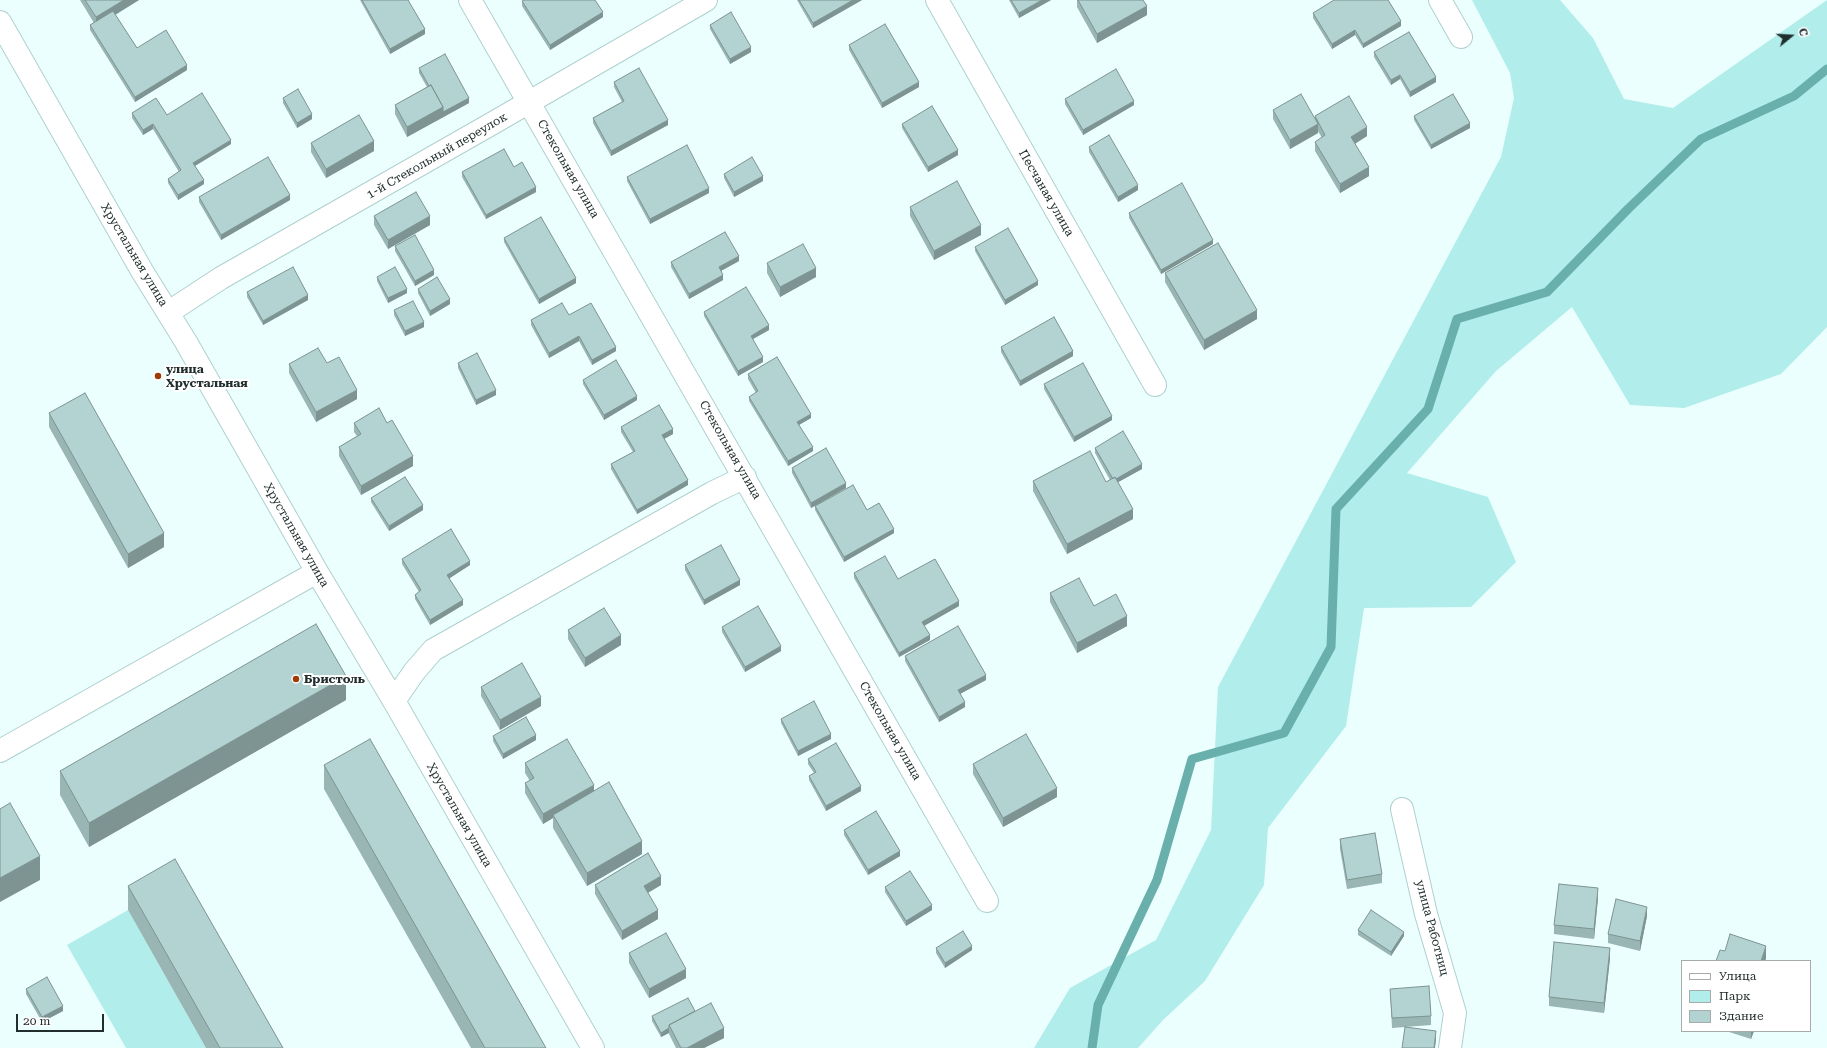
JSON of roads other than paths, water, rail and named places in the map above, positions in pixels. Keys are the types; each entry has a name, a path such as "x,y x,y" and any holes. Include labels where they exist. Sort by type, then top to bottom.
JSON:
{"street":[{"name":"Стекольная улица","path":"470,0 987,901"},
{"name":"1-й Стекольный переулок","path":"169,312 221,278 529,103 706,0"},
{"name":"Песчаная улица","path":"937,0 1155,385"},
{"path":"1440,0 1461,37"},
{"name":"Хрустальная улица","path":"0,22 142,271 169,312 317,572 394,701 593,1048"},
{"path":"394,701 414,672 434,650 712,493 745,477"},
{"path":"0,751 317,572"},
{"name":"улица Работниц","path":"1402,809 1426,914 1455,1013 1450,1048"}],"waterway":[{"path":"1092,1048 1098,1005 1157,880 1192,759 1284,733 1331,647 1336,509 1428,409 1457,319 1547,292 1628,209 1701,139 1794,96 1827,69"}],"place":[{"name":"улица Хрустальная","path":"158,376"},
{"name":"Бристоль","path":"296,679"}]}
